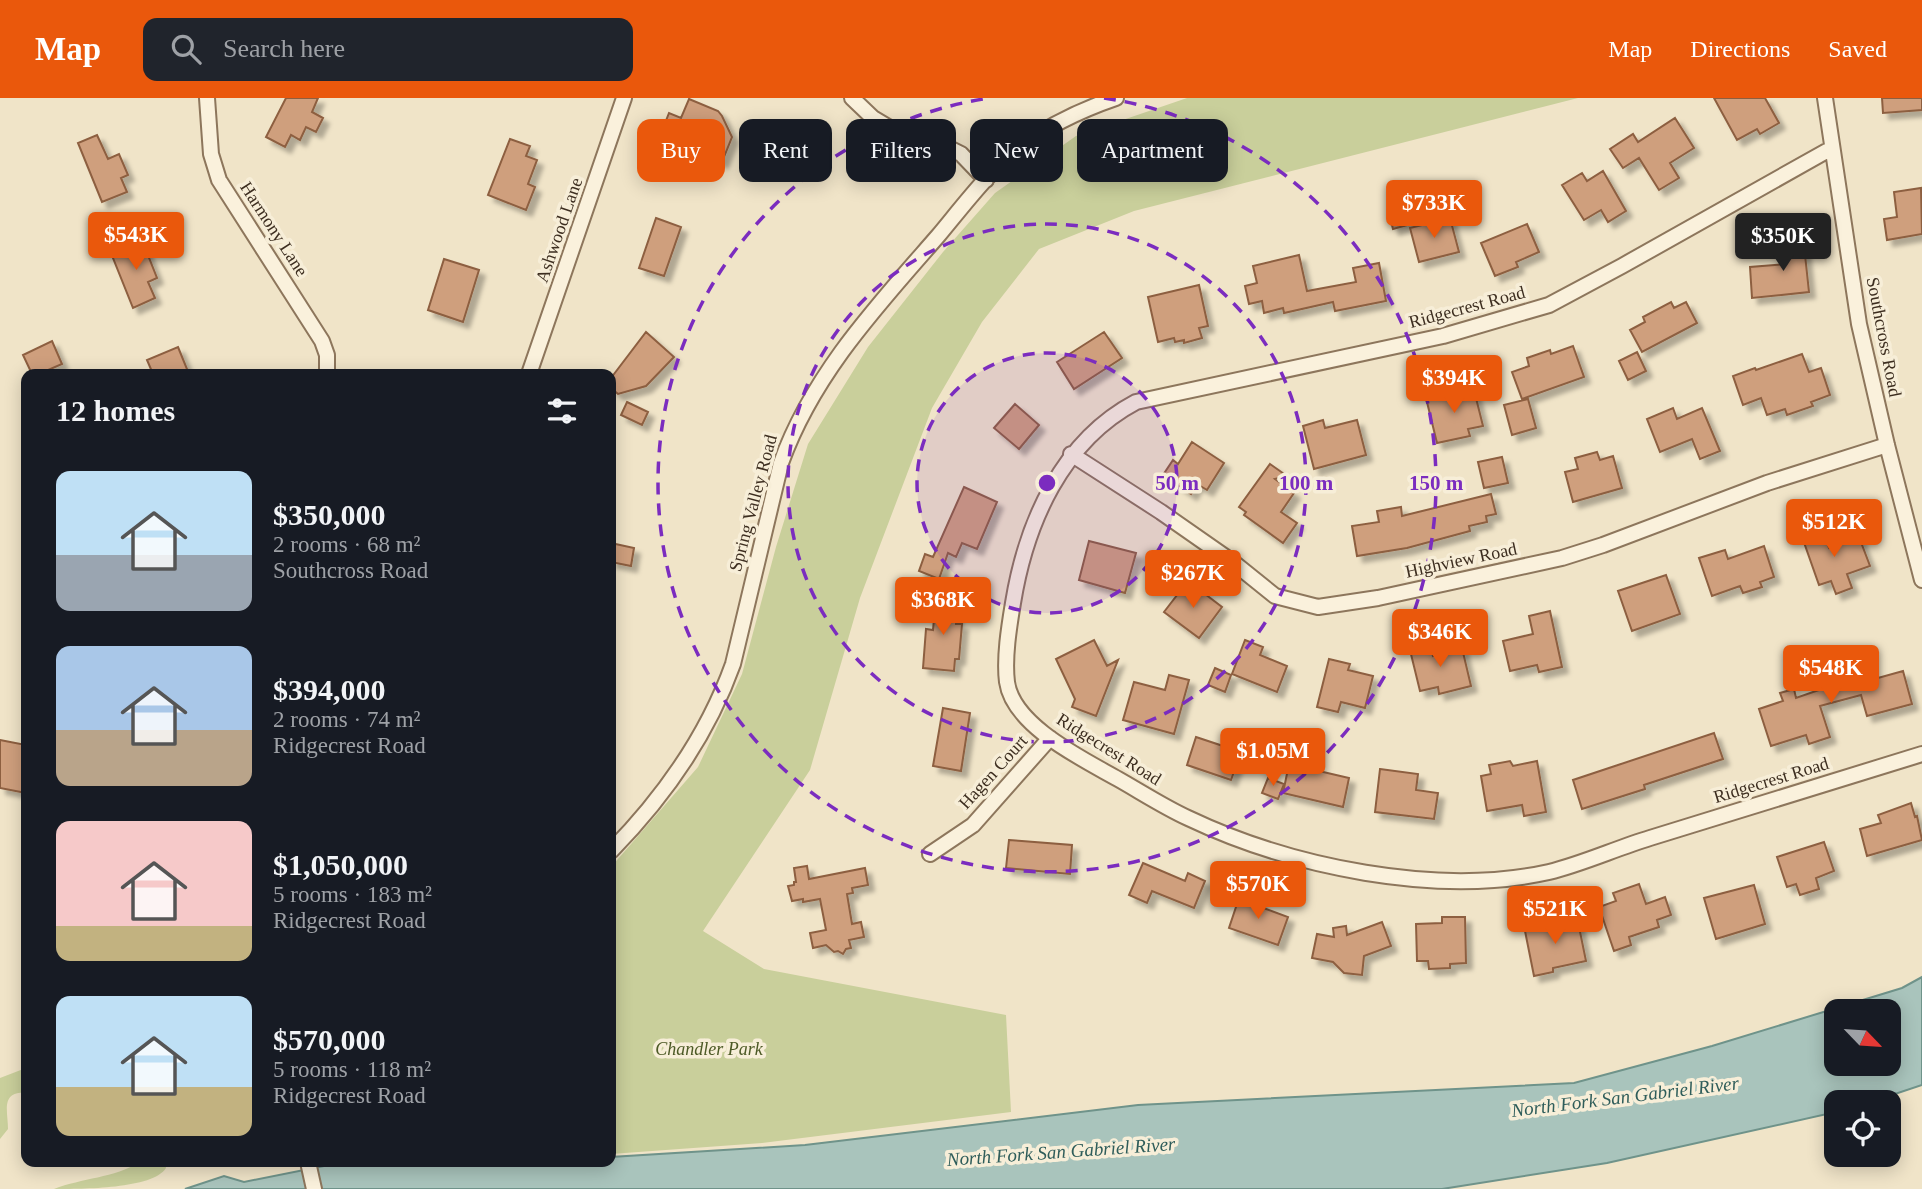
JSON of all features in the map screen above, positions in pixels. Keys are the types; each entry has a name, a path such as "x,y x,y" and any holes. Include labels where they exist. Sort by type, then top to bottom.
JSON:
{"street":[{"name":"Harmony Lane","path":"207,98 211,154 219,180 322,341 327,355 327,369"},
{"name":"Ashwood Lane","path":"531,369 624,98"},
{"path":"852,98 873,118 910,140 947,147 970,164"},
{"name":"Spring Valley Road","path":"1063,119 1116,98"},
{"name":"Southcross Road","path":"1825,98 1859,324 1922,580"},
{"name":"Ridgecrest Road","path":"1832,148 1634,260 1549,304 1443,336 1136,402 1116,412 1095,428 1071,454 1043,504 1028,542 1013,602 1007,683 1017,710 1050,737 1185,817 1270,851 1367,873 1422,880 1483,880 1550,872 1633,843 1922,754"},
{"name":"Spring Valley Road","path":"616,846 663,790 711,716 724,687 740,636 780,463 804,408 836,357 984,182"},
{"name":"Highview Road","path":"1071,454 1161,512 1234,563 1275,596 1318,607 1367,600 1562,558 1767,483 1887,445"},
{"name":"Hagen Court","path":"929,855 973,825 1050,737"},
{"path":"309,1167 314,1189"}],"green space":[{"name":"Chandler Park","path":"1187,98 1578,98 1134,211 1039,249 982,322 932,408 860,598 810,770 703,931 764,969 1006,1015 1011,1112 762,1143 616,1154 616,861 698,767 742,674 776,547 808,444 868,347 943,252 995,193 1011,182 1063,182 1063,145 1077,136 1077,182 1228,182 1228,119 1126,119"},
{"path":"21,1070 21,1093 12,1095 9,1099 8,1129 0,1139 0,1078"},
{"path":"130,1167 166,1168 159,1175 132,1184 54,1189 109,1175"}],"water":[{"name":"North Fork San Gabriel River","path":"1922,977 1922,1085 1901,1092 1824,1090 1824,1115 1607,1163 1442,1189 185,1189 224,1176 244,1182 319,1167 616,1167 616,1157 805,1145 1138,1105 1574,1083 1712,1046 1824,1012 1824,1076 1901,1076 1901,999 1866,999 1902,988"}],"building":[{"path":"286,98 318,98 312,112 323,118 316,132 306,127 300,140 291,135 285,147 266,137"},
{"path":"1714,98 1765,98 1779,123 1760,134 1757,129 1737,140"},
{"path":"1882,98 1922,98 1922,110 1883,113"},
{"path":"689,99 718,111 723,119 667,119 669,113 681,118"},
{"path":"1675,118 1694,148 1670,163 1679,178 1659,190 1639,158 1623,168 1610,149 1633,134 1638,142"},
{"path":"725,122 732,137 725,154"},
{"path":"97,135 108,159 119,154 128,175 121,178 127,192 102,202 78,143"},
{"path":"510,139 530,146 526,156 537,160 528,184 535,187 526,210 488,195"},
{"path":"1603,171 1626,211 1608,222 1601,210 1584,220 1562,185 1582,173 1587,181"},
{"path":"1921,188 1922,234 1887,240 1884,219 1897,217 1894,192"},
{"path":"1406,205 1411,224 1393,229 1388,210"},
{"path":"656,218 681,227 664,276 639,268"},
{"path":"1450,218 1459,252 1419,262 1410,228"},
{"path":"1527,224 1539,252 1516,262 1518,267 1495,276 1481,243"},
{"path":"1803,236 1809,292 1752,298 1750,267 1786,264 1783,238"},
{"path":"142,240 157,278 148,282 155,298 133,308 111,253"},
{"path":"1299,255 1307,291 1356,282 1353,268 1379,263 1386,301 1335,311 1333,302 1284,313 1283,308 1264,313 1262,301 1249,304 1245,286 1257,283 1253,266"},
{"path":"444,259 479,270 463,322 428,310"},
{"path":"1199,285 1208,326 1199,328 1202,338 1184,343 1184,340 1175,342 1174,338 1158,342 1148,297"},
{"path":"1671,302 1674,308 1686,302 1697,323 1642,352 1630,330 1645,322 1643,317"},
{"path":"646,332 674,357 646,386 618,394 616,371"},
{"path":"1104,332 1122,358 1074,389 1057,362"},
{"path":"52,341 62,364 50,369 30,369 23,355"},
{"path":"1573,346 1584,377 1522,399 1512,372 1529,366 1527,358 1550,350 1551,354"},
{"path":"178,347 187,369 151,369 147,360"},
{"path":"1637,352 1646,371 1628,380 1619,361"},
{"path":"1802,354 1809,372 1821,368 1830,395 1811,402 1813,406 1787,415 1785,409 1767,415 1761,398 1743,405 1733,376"},
{"path":"1474,390 1483,426 1468,429 1470,436 1437,443 1426,398"},
{"path":"1528,399 1536,428 1512,435 1504,405"},
{"path":"627,402 648,412 642,425 621,415"},
{"path":"1015,404 1039,425 1019,449 994,428"},
{"path":"1673,408 1677,419 1702,408 1720,451 1700,459 1692,439 1660,452 1647,419"},
{"path":"1323,420 1325,428 1357,420 1366,455 1314,469 1303,426"},
{"path":"1192,442 1224,463 1207,490 1197,484 1191,494 1163,475 1173,460 1178,464"},
{"path":"1597,452 1600,460 1613,456 1622,488 1573,502 1565,472 1578,469 1575,458"},
{"path":"1502,457 1508,483 1484,488 1478,462"},
{"path":"1270,464 1287,476 1275,479 1294,493 1281,512 1297,523 1283,543 1244,515 1246,512 1239,507"},
{"path":"964,487 997,502 977,549 962,543 956,557 948,553 939,579 919,571 925,554 933,557"},
{"path":"1491,494 1496,514 1486,516 1487,522 1469,526 1470,531 1407,548 1357,556 1352,526 1379,522 1377,511 1401,507 1402,516"},
{"path":"1820,524 1829,548 1859,537 1870,566 1847,574 1852,588 1836,594 1831,581 1819,585 1800,531"},
{"path":"1089,541 1136,553 1125,593 1079,580"},
{"path":"616,544 634,548 631,566 616,563"},
{"path":"1764,546 1774,577 1760,582 1762,587 1743,593 1740,586 1712,596 1699,558 1725,550 1728,559"},
{"path":"1666,575 1680,614 1632,631 1618,591"},
{"path":"1188,581 1222,607 1199,638 1164,612"},
{"path":"936,596 958,598 956,624 962,624 959,659 955,659 954,671 923,668 926,629 933,630"},
{"path":"1550,611 1562,667 1539,672 1537,665 1510,671 1503,641 1533,634 1529,616"},
{"path":"1094,640 1107,666 1118,660 1096,716 1072,707 1075,699 1056,659"},
{"path":"1245,640 1263,647 1260,655 1287,666 1277,692 1232,674"},
{"path":"1429,641 1433,656 1462,648 1471,686 1439,694 1438,687 1420,691 1409,646"},
{"path":"1329,659 1350,664 1348,670 1373,676 1365,708 1341,702 1338,712 1317,707"},
{"path":"1856,666 1860,683 1903,671 1912,704 1867,716 1861,695 1820,706 1830,737 1809,744 1806,735 1771,746 1759,709 1783,701 1780,693 1794,689 1796,698 1836,684 1833,673"},
{"path":"1215,668 1231,675 1225,692 1208,685"},
{"path":"1169,675 1189,680 1174,734 1123,720 1134,682 1165,690"},
{"path":"943,708 970,713 961,771 933,766"},
{"path":"1714,733 1723,759 1644,785 1645,789 1582,809 1573,780"},
{"path":"1196,737 1241,752 1231,780 1187,765"},
{"path":"0,740 21,744 21,792 0,788"},
{"path":"1510,761 1513,766 1537,761 1546,812 1524,816 1522,805 1487,811 1481,776 1491,774 1489,765"},
{"path":"1289,764 1349,778 1343,807 1283,793"},
{"path":"1380,769 1418,774 1416,790 1438,793 1434,819 1375,812"},
{"path":"1268,778 1284,784 1278,799 1262,793"},
{"path":"1911,803 1922,840 1867,856 1860,829 1881,823 1878,815"},
{"path":"1009,840 1072,845 1070,874 1006,868"},
{"path":"1824,842 1834,871 1816,878 1819,889 1800,895 1796,884 1787,887 1777,857"},
{"path":"1143,863 1185,881 1188,873 1205,881 1194,908 1152,891 1147,903 1129,895"},
{"path":"807,866 809,879 865,868 868,885 852,888 853,893 847,894 852,924 861,922 864,937 849,940 851,948 846,949 843,954 834,952 826,945 813,948 810,933 826,930 820,899 792,901 788,886 796,882 794,868"},
{"path":"1639,884 1646,904 1665,897 1671,915 1657,920 1659,927 1629,937 1631,945 1614,951 1599,907 1616,901 1613,893"},
{"path":"1754,885 1765,924 1716,939 1704,898"},
{"path":"1240,895 1259,902 1258,906 1288,917 1278,945 1229,928"},
{"path":"1442,917 1465,917 1466,963 1450,964 1450,968 1429,969 1428,961 1417,961 1416,924 1442,923"},
{"path":"1577,917 1586,961 1553,968 1553,972 1534,976 1525,931 1540,928 1538,925"},
{"path":"1382,922 1391,946 1364,956 1362,975 1344,973 1333,962 1312,958 1317,934 1334,937 1333,928 1346,926 1347,935"}]}
